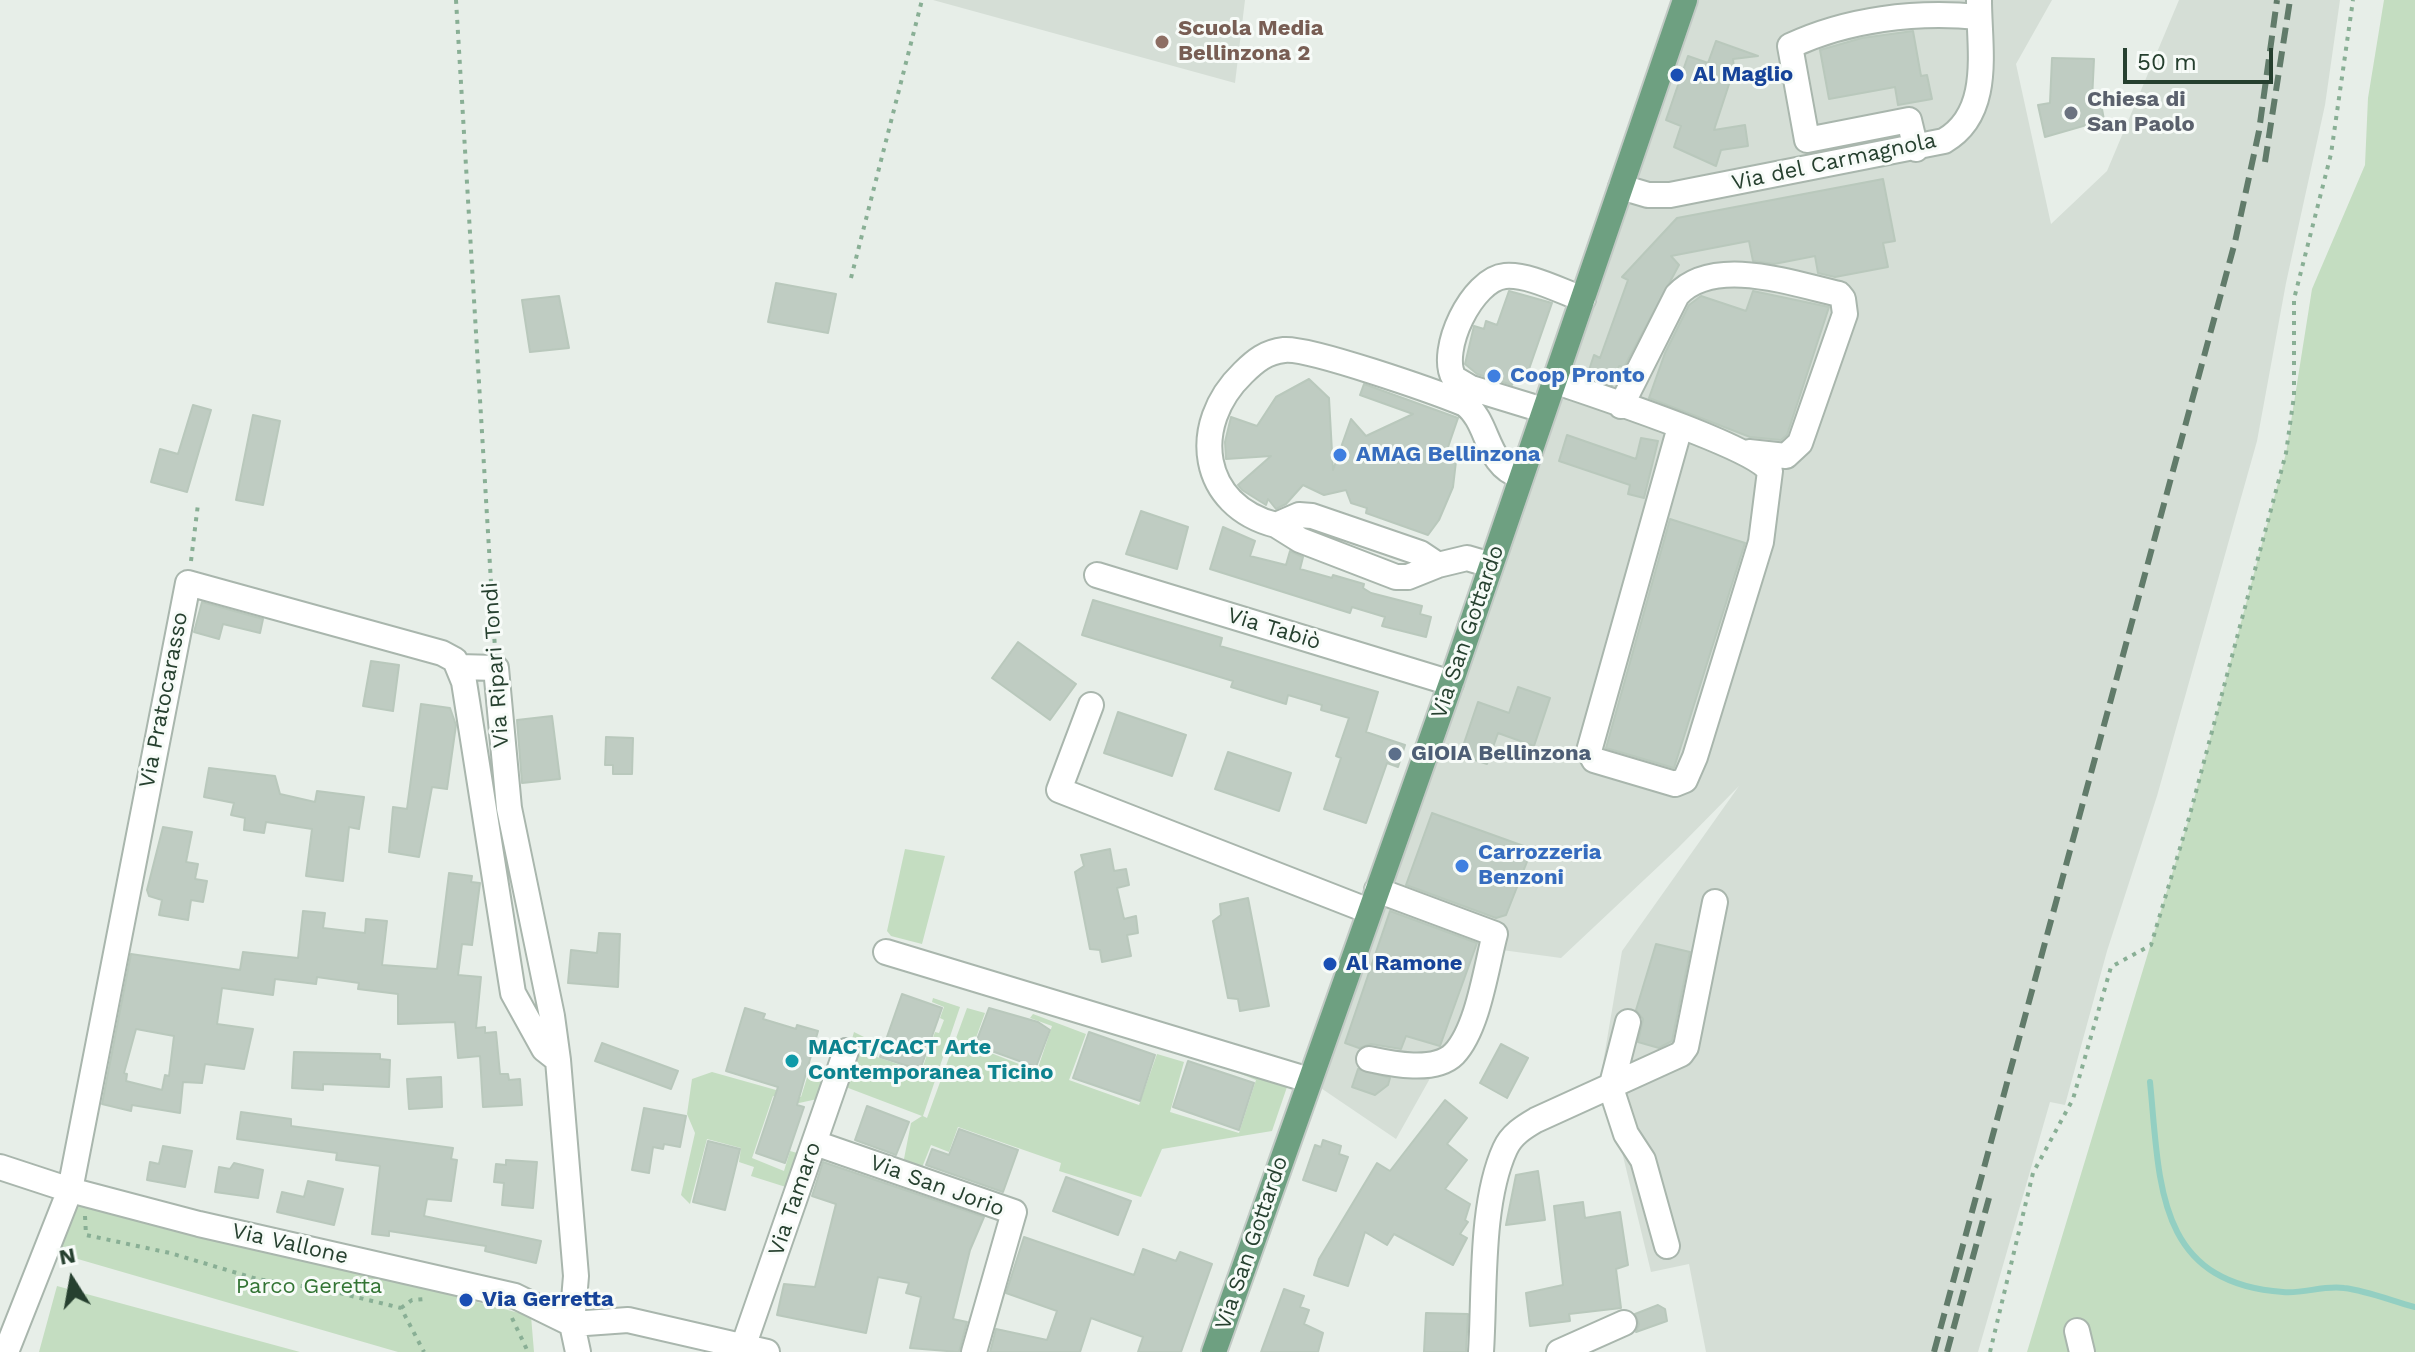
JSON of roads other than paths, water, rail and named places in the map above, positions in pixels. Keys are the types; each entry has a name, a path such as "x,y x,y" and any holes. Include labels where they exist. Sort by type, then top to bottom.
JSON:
{"main road":[{"name":"Via San Gottardo","path":"1214,1352 1451,683 1685,0"}],"street":[{"name":"Via del Carmagnola","path":"1621,187 1648,195 1670,195 1916,149 1955,134 1970,117 1978,96 1979,8"},
{"path":"1916,149 1909,120 1807,140 1790,46 1819,32 1921,13 1979,8"},
{"path":"1554,381 1621,406 1743,450 1778,456 1795,451 1845,314 1845,305 1839,294 1764,275 1731,276 1691,283 1677,295 1621,406"},
{"path":"1543,410 1471,388 1454,378 1449,359 1460,320 1483,285 1505,276 1583,299"},
{"path":"1491,565 1467,558 1438,565 1420,553 1312,516 1299,515 1276,525 1253,518 1221,491 1209,452 1214,419 1227,392 1253,364 1271,352 1305,351 1465,404 1501,465 1520,476"},
{"path":"1680,427 1591,743 1589,751 1594,760 1668,783 1681,784 1685,780 1761,542 1771,485 1766,465 1743,450"},
{"name":"Via Tabiò","path":"1097,575 1451,683"},
{"name":"Via Pratocarasso","path":"6,1352 77,1192 188,583 442,653 459,667"},
{"path":"459,667 464,682 513,993 544,1049 558,1060"},
{"name":"Via Ripari Tondi","path":"459,667 496,668 509,808 552,1016 558,1060 576,1276 572,1324"},
{"path":"1091,705 1059,790 1373,900 1495,934 1473,1020 1454,1055 1433,1064 1394,1064 1369,1059"},
{"path":"1481,1352 1490,1211 1504,1150 1525,1126 1681,1054 1686,1047 1715,902"},
{"path":"886,952 1309,1080"},
{"path":"1628,1022 1622,1083 1626,1134 1643,1160 1667,1246"},
{"name":"Via Tamaro","path":"755,1349 815,1143 846,1051"},
{"name":"Via San Jorio","path":"815,1143 1014,1212 974,1352"},
{"name":"Via Vallone","path":"0,1167 77,1192 515,1296 572,1324"},
{"path":"578,1352 572,1324 628,1320 755,1349"},
{"path":"1559,1352 1624,1323"}],"waterway":[{"path":"2150,1082 2157,1156 2172,1221 2187,1248 2210,1269 2241,1284 2283,1292 2344,1288 2415,1307"}],"railway":[{"path":"1934,1352 2235,242 2259,131 2277,0"},
{"path":"2265,162 2290,0"},
{"path":"1947,1352 1989,1198"}],"place":[{"name":"Scuola Media Bellinzona 2","path":"1162,42"},
{"name":"Al Maglio","path":"1677,75"},
{"name":"Chiesa di San Paolo","path":"2071,113"},
{"name":"Coop Pronto","path":"1494,376"},
{"name":"AMAG Bellinzona","path":"1340,455"},
{"name":"GIOIA Bellinzona","path":"1395,754"},
{"name":"Carrozzeria Benzoni","path":"1462,866"},
{"name":"Al Ramone","path":"1330,964"},
{"name":"MACT/CACT Arte Contemporanea Ticino","path":"792,1061"},
{"name":"Via Gerretta","path":"466,1300"}],"park label":[{"name":"Parco Geretta","path":"309,1287"}]}
